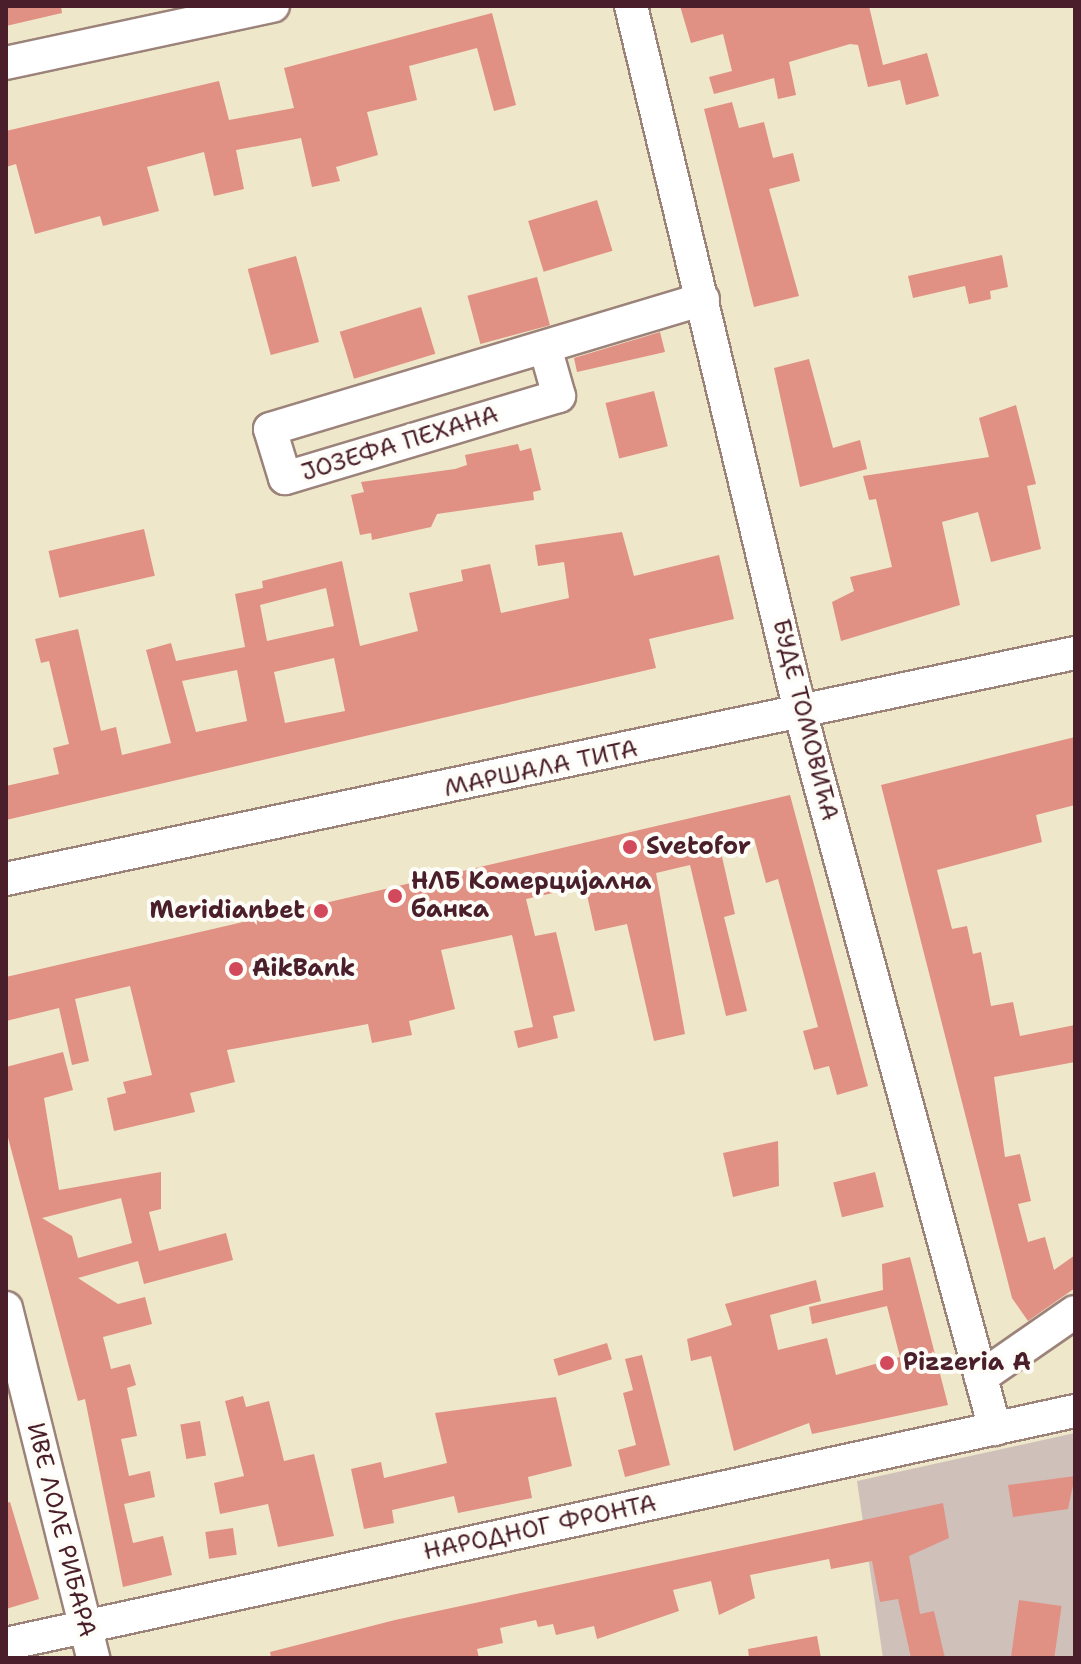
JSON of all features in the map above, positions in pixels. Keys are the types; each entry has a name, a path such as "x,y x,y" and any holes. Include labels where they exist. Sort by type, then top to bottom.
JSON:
{"street":[{"path":"6,63 273,6"},
{"name":"БУДЕ ТОМОВИЋА","path":"631,6 801,715 995,1429"},
{"name":"ЈОЗЕФА ПЕХАНА","path":"545,347 559,396 285,478 270,429 703,299"},
{"name":"МАРШАЛА ТИТА","path":"6,879 801,715 1075,653"},
{"name":"ИВЕ ЛОЛЕ РИБАРА","path":"6,1308 93,1658"},
{"path":"981,1377 1075,1312"},
{"name":"НАРОДНОГ ФРОНТА","path":"6,1644 1075,1411"}],"shaded area":[{"path":"1075,1433 1075,1658 883,1658 857,1481"}],"building":[{"path":"6,6 61,6 62,13 6,26"},
{"path":"680,6 869,6 883,65 927,53 939,96 906,105 900,80 868,87 858,45 850,44 789,62 796,95 778,99 774,78 714,94 709,77 732,71 723,34 691,43"},
{"path":"492,13 516,105 494,111 477,48 409,66 417,100 367,112 378,155 336,167 340,181 312,187 301,138 236,150 244,189 214,196 204,152 147,167 159,211 103,226 100,216 35,234 16,164 6,167 6,131 219,81 229,120 294,108 284,68"},
{"path":"732,102 739,128 764,122 773,158 793,153 800,181 769,189 799,296 754,307 704,109"},
{"path":"597,200 612,251 544,272 528,221"},
{"path":"1002,255 1008,287 990,291 991,299 969,304 965,286 913,298 908,276"},
{"path":"296,256 319,342 271,355 248,269"},
{"path":"537,277 550,325 480,344 467,296"},
{"path":"421,307 435,354 354,379 340,332"},
{"path":"660,332 665,352 577,372 574,358"},
{"path":"809,359 833,448 860,440 867,469 800,487 774,368"},
{"path":"654,391 668,446 619,458 605,403"},
{"path":"1016,405 1036,484 1027,486 1041,549 991,562 978,512 942,522 960,605 841,641 832,602 854,591 850,577 892,567 876,499 869,500 863,476 989,457 979,418"},
{"path":"518,444 520,451 531,448 541,490 533,492 534,500 437,514 431,527 372,540 371,533 360,535 351,495 364,492 361,482 455,469 467,465 465,455"},
{"path":"144,529 155,576 59,598 49,551"},
{"path":"622,532 634,576 719,555 734,619 649,639 656,668 6,820 6,786 59,774 53,748 69,744 49,661 41,663 35,639 78,629 101,731 116,727 122,755 171,743 146,650 171,643 176,661 245,647 235,594 263,588 262,581 342,561 360,646 418,631 409,593 463,581 461,570 490,564 501,613 569,598 564,562 538,566 535,545","holes":["326,588 334,626 267,641 260,605","334,658 345,711 285,723 274,672","237,670 247,721 196,732 182,681"]},
{"path":"1075,737 1075,805 1036,815 1042,842 937,870 952,929 967,926 973,954 981,952 991,1006 1013,1002 1020,1036 1075,1025 1075,1062 994,1077 1005,1157 1020,1154 1031,1201 1018,1204 1028,1242 1045,1237 1054,1270 1075,1255 1075,1288 1028,1321 1012,1298 881,785"},
{"path":"790,795 868,1086 837,1095 829,1066 814,1070 803,1031 818,1027 778,879 766,883 754,838 720,848 735,914 724,917 747,1011 726,1016 690,865 656,873 685,1034 654,1041 627,924 595,931 585,886 526,899 535,936 556,932 575,1011 553,1016 558,1038 518,1048 514,1031 533,1027 512,935 441,950 455,1009 409,1021 412,1035 372,1043 368,1024 227,1050 235,1082 190,1093 195,1112 114,1131 107,1098 126,1093 123,1082 152,1075 130,986 75,999 89,1061 72,1065 59,1008 6,1021 6,977"},
{"path":"63,1052 73,1090 44,1098 59,1190 161,1172 161,1209 149,1212 159,1251 226,1233 233,1260 144,1284 138,1261 78,1278 118,1304 145,1297 152,1324 103,1337 111,1369 130,1364 136,1385 127,1388 137,1436 121,1439 129,1476 150,1471 155,1497 124,1504 133,1543 163,1536 172,1575 123,1587 85,1399 78,1401 6,1130 6,1067","holes":["121,1198 132,1243 78,1258 72,1236 42,1218"]},
{"path":"778,1141 779,1186 733,1197 723,1153"},
{"path":"875,1172 884,1207 842,1217 833,1182"},
{"path":"910,1257 948,1405 812,1434 809,1423 734,1451 711,1356 691,1361 687,1339 732,1325 725,1304 816,1280 821,1301 770,1315 778,1350 827,1338 836,1375 900,1357 887,1306 812,1324 809,1307 883,1290 882,1264"},
{"path":"607,1343 612,1359 558,1376 553,1359"},
{"path":"642,1355 670,1465 625,1477 618,1450 636,1445 623,1393 633,1390 625,1359"},
{"path":"243,1396 246,1407 269,1401 284,1461 314,1454 334,1536 278,1547 268,1504 220,1514 214,1483 244,1476 225,1401"},
{"path":"556,1397 572,1466 528,1477 532,1498 458,1513 454,1496 392,1510 394,1523 364,1529 351,1469 381,1462 384,1478 447,1463 435,1413"},
{"path":"200,1421 206,1455 186,1459 180,1424"},
{"path":"1075,1476 1068,1509 1013,1517 1008,1485"},
{"path":"10,1502 39,1599 6,1609 6,1503"},
{"path":"943,1503 949,1538 909,1556 920,1614 934,1611 945,1658 911,1658 898,1599 880,1602 872,1561 831,1569 829,1559 750,1575 755,1598 719,1615 711,1581 673,1590 679,1611 597,1639 594,1626 556,1635 553,1624 538,1627 536,1620 500,1628 503,1643 477,1649 479,1658 271,1658 270,1652 395,1620"},
{"path":"233,1528 237,1555 209,1559 205,1532"},
{"path":"1019,1600 1062,1606 1054,1658 1011,1658"},
{"path":"817,1636 821,1658 749,1658 748,1649"}],"place":[{"name":"Svetofor","path":"630,847"},
{"name":"НЛБ Комерцијална банка","path":"395,896"},
{"name":"Meridianbet","path":"321,911"},
{"name":"AikBank","path":"236,969"},
{"name":"Pizzeria A","path":"887,1363"}]}
